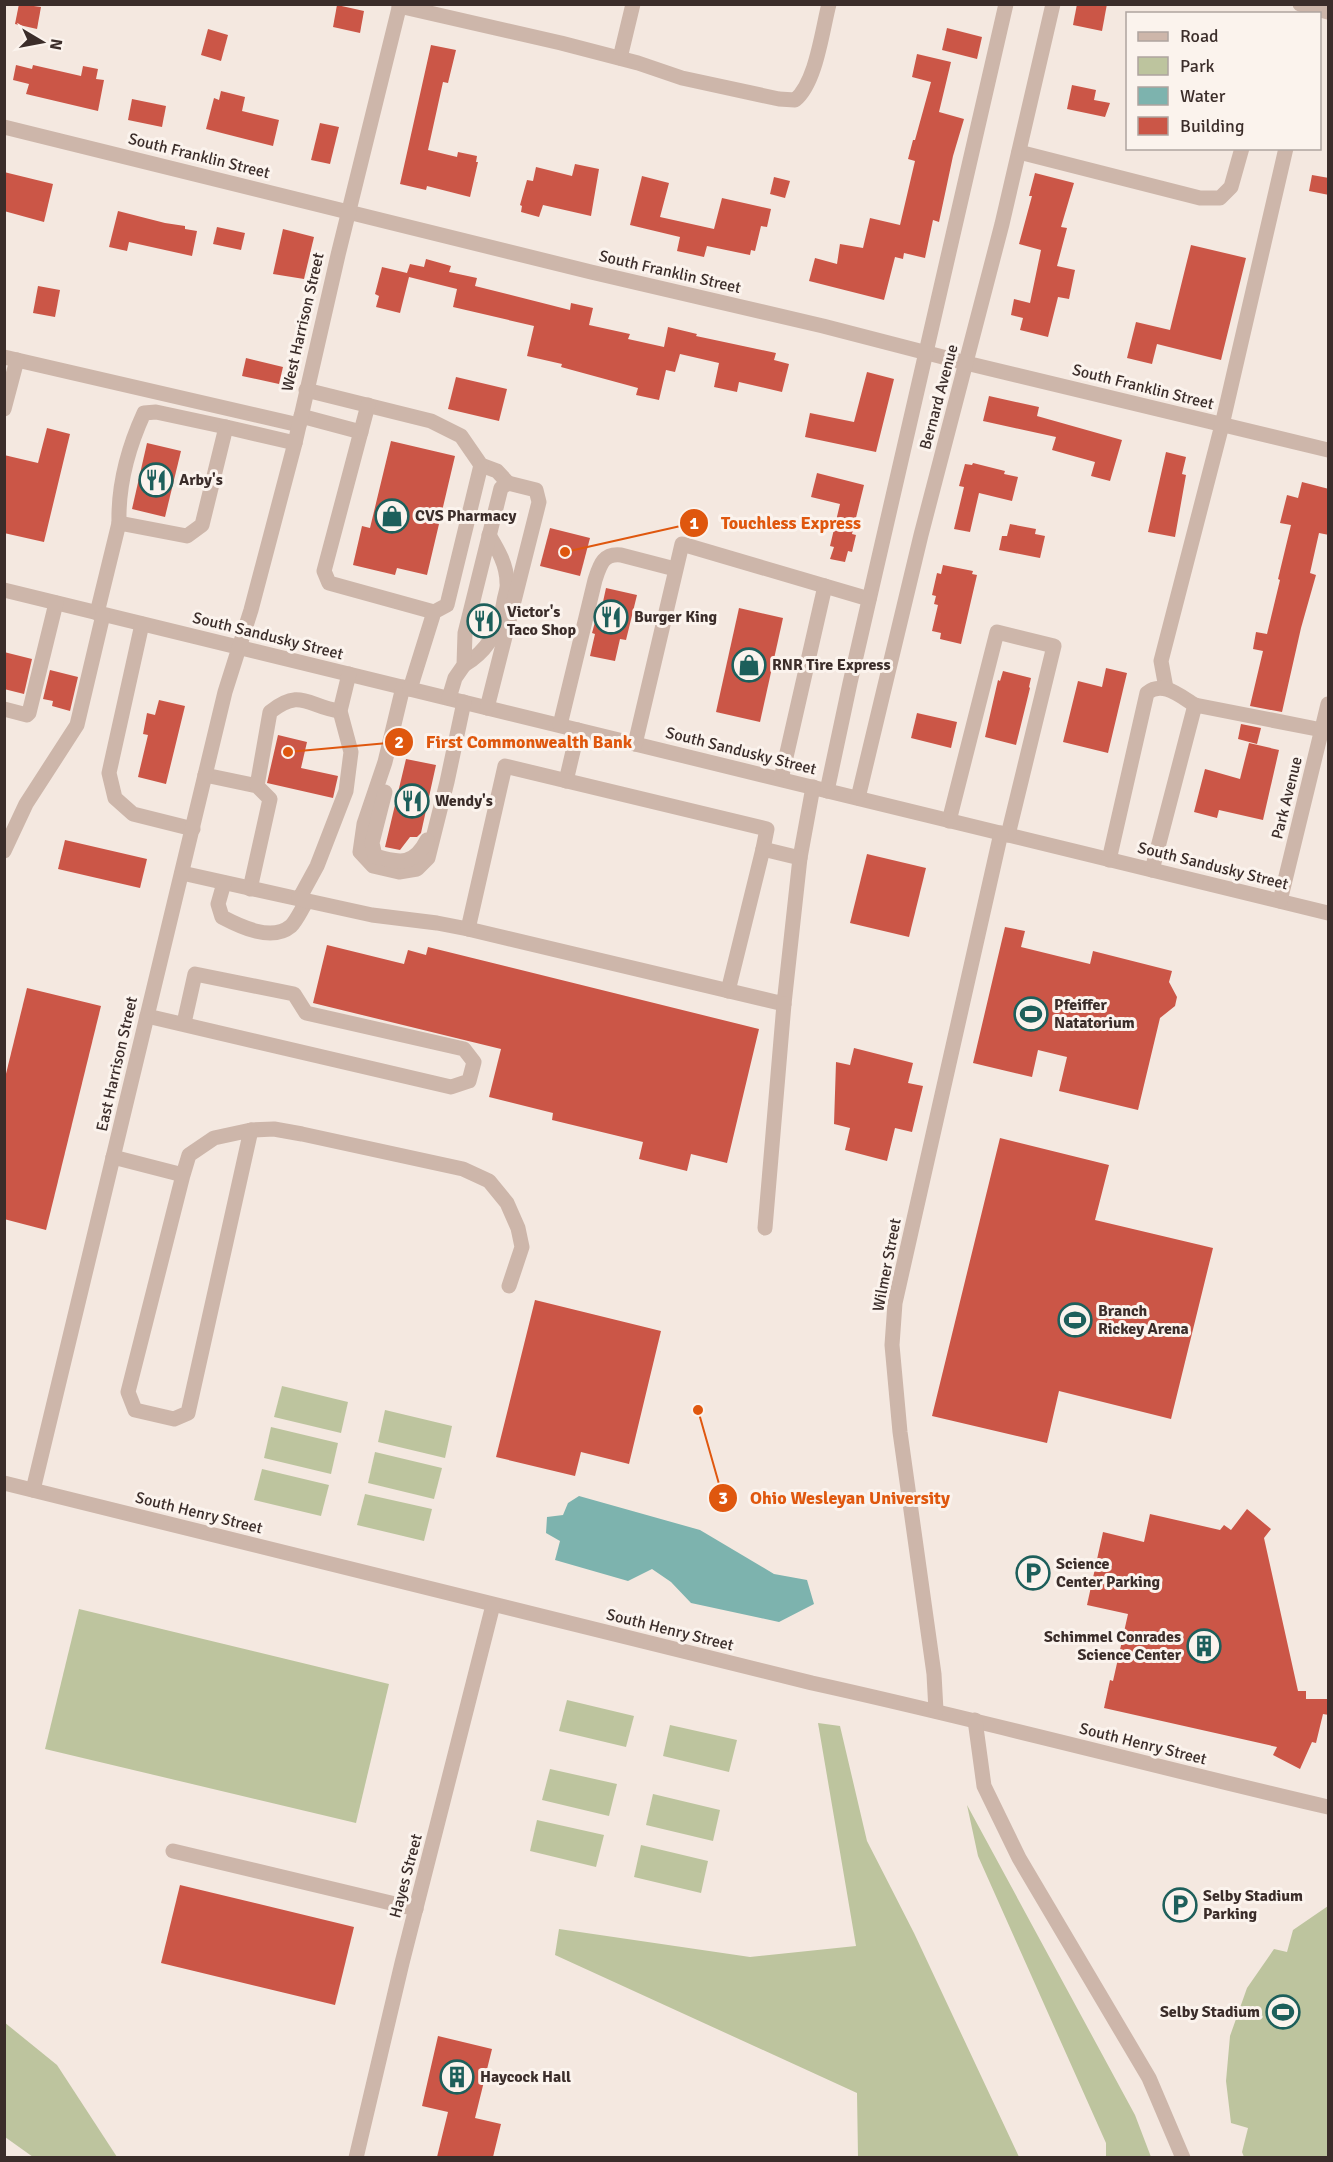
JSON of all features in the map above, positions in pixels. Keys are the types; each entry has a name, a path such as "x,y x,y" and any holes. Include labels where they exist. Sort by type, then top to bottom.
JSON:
{"street":[{"path":"620,58 633,4"},
{"path":"400,5 620,58 682,78 779,99 795,100 804,93 816,58 828,4"},
{"name":"Bernard Avenue","path":"765,1228 784,1004 800,858 869,599 1006,4"},
{"name":"Bernard Avenue","path":"858,798 921,535 1019,152 1053,4"},
{"path":"1300,4 1322,12"},
{"name":"West Harrison Street","path":"239,647 251,610 295,442 400,5"},
{"name":"South Franklin Street","path":"4,127 591,272 823,326 925,353 1329,450"},
{"path":"1019,152 1200,198 1220,198 1231,187 1241,150"},
{"path":"1166,688 1161,661 1222,425 1286,150"},
{"path":"4,409 11,358 361,432"},
{"path":"306,390 431,421 461,436 481,465 496,471 508,483 536,490 539,502 487,708"},
{"path":"368,405 324,572 329,583 440,608"},
{"path":"4,851 26,804 76,724 119,523 118,498 131,441 144,413 156,412 295,442"},
{"path":"119,523 187,537 202,525 226,427"},
{"path":"481,465 440,608 406,688 386,762 364,824 360,852 374,866 399,872 417,869 428,858 449,775 456,700 455,678 464,666 478,657 495,635 502,614 507,582 501,555 489,536"},
{"path":"464,666 465,633 501,488 508,483"},
{"path":"635,744 681,544 869,599"},
{"path":"560,725 595,580 602,561 612,554 675,569"},
{"path":"781,779 825,586"},
{"name":"South Sandusky Street","path":"4,590 1329,913"},
{"path":"4,709 27,715 29,713 56,603"},
{"path":"142,624 109,773 115,798 133,814 193,829"},
{"name":"Wilmer Street","path":"936,1711 934,1674 900,1432 892,1345 895,1304 1004,834 1022,778 1054,646 997,632 949,821"},
{"name":"East Harrison Street","path":"33,1490 225,693 239,647"},
{"path":"224,883 218,904 222,917 233,923 274,934 292,926 346,791 351,752 340,711 349,674"},
{"path":"1109,860 1147,693 1153,688 1166,688 1195,705 1322,730"},
{"path":"257,786 270,712 282,702 293,699 340,711"},
{"name":"Park Avenue","path":"1280,901 1329,704"},
{"path":"1152,870 1195,705"},
{"path":"566,781 578,730"},
{"path":"468,929 505,766 767,829 728,991"},
{"path":"205,775 257,786 270,799 250,889"},
{"path":"763,849 800,858"},
{"path":"182,873 372,915 468,929 784,1004"},
{"path":"147,1016 451,1087 469,1081 474,1062 464,1049 306,1013 294,994 195,974 184,1023"},
{"path":"251,1130 188,1413 174,1419 135,1410 128,1392 183,1175 189,1155 214,1138 251,1130 274,1129 463,1169 489,1181 507,1203 518,1228 522,1247 509,1286"},
{"path":"114,1157 183,1175"},
{"name":"South Henry Street","path":"4,1483 493,1605 1329,1807"},
{"name":"Hayes Street","path":"356,2157 493,1605"},
{"path":"975,1720 984,1786 1019,1858 1149,2078 1183,2157"},
{"path":"173,1851 416,1909"}],"green space":[{"path":"282,1386 348,1402 341,1433 274,1417"},
{"path":"385,1410 452,1426 445,1458 378,1442"},
{"path":"271,1427 338,1443 331,1474 264,1458"},
{"path":"375,1452 442,1468 434,1499 368,1483"},
{"path":"262,1469 329,1485 321,1516 254,1500"},
{"path":"365,1494 432,1509 424,1541 357,1525"},
{"path":"79,1609 389,1684 356,1823 45,1749"},
{"path":"567,1700 634,1716 626,1747 559,1731"},
{"path":"818,1723 840,1726 867,1841 914,1933 1019,2157 858,2157 857,2093 555,1955 559,1929 750,1957 856,1946"},
{"path":"670,1725 737,1740 729,1772 663,1756"},
{"path":"550,1769 617,1784 609,1816 542,1800"},
{"path":"653,1794 720,1810 713,1841 646,1825"},
{"path":"967,1805 1135,2115 1151,2157 1106,2157 1106,2143 978,1856"},
{"path":"537,1820 604,1835 596,1867 530,1851"},
{"path":"641,1845 708,1861 701,1893 634,1877"},
{"name":"Selby Stadium","path":"1328,1906 1328,2157 1244,2157 1242,2152 1248,2128 1231,2123 1226,2081 1230,2036 1247,1988 1274,1949 1287,1952 1293,1930"},
{"path":"4,2022 57,2065 117,2157 33,2157 5,2137"}],"water":[{"path":"579,1496 700,1530 774,1574 807,1580 814,1604 779,1622 691,1603 671,1582 652,1569 628,1581 555,1560 560,1541 546,1533 547,1517 563,1515 568,1503"}],"building":[{"path":"19,4 41,7 37,29 15,24"},
{"path":"1077,4 1107,4 1102,31 1073,25"},
{"path":"337,5 364,11 360,33 333,27"},
{"path":"947,28 982,37 977,59 942,50"},
{"path":"208,29 228,35 221,61 201,55"},
{"path":"431,45 456,50 448,83 443,82 428,150 457,157 458,152 477,156 476,162 478,162 470,197 427,186 426,190 400,184"},
{"path":"917,54 951,62 939,112 964,119 953,156 939,222 933,220 925,258 904,253 903,259 895,257 884,300 809,281 815,258 837,264 840,244 863,248 870,218 900,225 915,161 908,159 931,82 912,77"},
{"path":"16,65 32,69 33,65 81,76 83,66 98,69 96,79 104,80 98,111 26,94 29,84 13,80"},
{"path":"1072,85 1096,90 1094,100 1110,103 1105,117 1067,109"},
{"path":"221,91 245,97 242,111 279,120 273,146 206,129 214,98 219,100"},
{"path":"132,99 166,106 162,127 128,120"},
{"path":"320,123 339,127 330,164 311,160"},
{"path":"575,164 599,169 591,216 543,205 539,217 521,212 522,206 520,205 527,180 533,181 536,167 572,176"},
{"path":"4,172 53,184 44,222 4,211"},
{"path":"1035,173 1074,183 1061,227 1067,228 1057,266 1075,270 1069,299 1058,297 1048,337 1020,330 1023,318 1011,315 1014,299 1030,303 1041,250 1019,244 1032,196 1029,196"},
{"path":"1312,175 1329,178 1329,195 1309,191"},
{"path":"642,176 669,183 660,217 714,229 722,198 771,209 767,227 761,226 755,251 751,250 750,255 707,246 704,257 677,251 680,237 630,225"},
{"path":"774,177 790,181 785,198 770,194"},
{"path":"118,211 185,226 185,229 197,231 192,256 129,242 127,251 109,247"},
{"path":"217,227 245,233 241,250 213,244"},
{"path":"283,229 314,237 304,279 273,274"},
{"path":"1191,245 1246,258 1221,360 1157,344 1152,364 1127,358 1136,322 1170,330"},
{"path":"426,259 451,266 449,272 477,278 475,286 570,310 571,303 593,308 589,325 630,334 628,339 664,347 668,327 697,334 696,336 776,353 774,360 789,364 782,392 739,382 737,392 714,387 719,363 680,354 675,372 666,370 659,400 636,395 638,388 561,367 562,364 527,356 534,326 453,307 457,289 409,277 400,313 376,307 379,296 375,294 382,267 407,273 410,264 424,267"},
{"path":"38,286 60,290 55,317 33,313"},
{"path":"246,358 283,367 279,384 242,376"},
{"path":"867,372 894,379 876,452 805,437 810,413 854,422"},
{"path":"456,377 507,389 499,421 448,409"},
{"path":"989,396 1039,407 1037,416 1122,440 1110,481 1091,476 1095,462 1052,450 1056,437 983,421"},
{"path":"47,428 70,434 44,542 4,533 4,455 38,463"},
{"path":"391,441 455,456 427,575 397,568 395,575 353,565 362,526 370,528"},
{"name":"Arby's","path":"147,443 181,451 165,517 132,509"},
{"path":"1166,452 1186,457 1182,474 1186,475 1175,537 1148,532"},
{"path":"973,463 1005,471 1004,474 1018,477 1012,501 979,493 970,532 954,529 964,487 959,486 965,464 972,465"},
{"path":"817,473 864,485 852,534 856,535 852,552 848,551 845,562 830,559 834,547 830,546 840,504 811,497"},
{"path":"1302,482 1329,489 1329,535 1319,533 1310,573 1316,575 1282,712 1250,706 1263,651 1253,649 1256,632 1267,634 1280,580 1278,579 1291,525 1280,523 1287,495 1298,498"},
{"path":"1010,524 1036,529 1035,534 1045,536 1040,558 999,550 1002,536 1007,536"},
{"path":"550,528 590,538 580,576 540,566"},
{"path":"943,565 973,571 972,574 977,575 961,644 940,639 941,633 932,631 938,605 934,604 936,596 932,595 937,573 941,574"},
{"path":"606,588 637,595 626,640 620,639 615,661 590,656 595,634 592,633 598,611 601,611"},
{"name":"RNR Tire Express","path":"739,608 783,618 760,722 716,712"},
{"path":"4,652 32,659 24,694 4,689"},
{"path":"1106,668 1127,673 1108,753 1063,742 1078,681 1102,687"},
{"path":"50,670 78,677 70,711 52,706 53,701 43,699"},
{"path":"1003,671 1031,678 1016,745 985,737 998,680 1000,681"},
{"path":"159,700 185,706 166,784 138,777 148,735 143,734 147,713 155,715"},
{"path":"917,713 957,722 951,748 911,738"},
{"path":"1241,724 1261,728 1257,744 1238,739"},
{"path":"278,735 307,742 301,768 338,776 333,798 267,783"},
{"path":"1249,743 1279,750 1263,820 1219,810 1217,818 1194,812 1205,769 1240,779"},
{"name":"Wendy's","path":"406,759 436,765 421,833 417,837 410,837 400,850 385,847"},
{"path":"65,840 147,859 140,888 58,869"},
{"path":"867,854 926,868 909,937 850,923"},
{"path":"1005,927 1025,931 1021,947 1090,964 1093,951 1172,971 1169,982 1177,997 1175,1006 1160,1018 1138,1110 1059,1091 1067,1057 1038,1050 1032,1077 973,1063"},
{"path":"327,945 404,964 408,950 426,955 428,947 759,1029 727,1163 691,1154 687,1171 639,1159 643,1142 552,1120 553,1113 489,1097 501,1049 313,1003"},
{"path":"27,988 101,1006 46,1230 4,1219 4,1082"},
{"path":"854,1048 913,1063 908,1083 923,1086 912,1132 895,1128 887,1161 845,1150 850,1128 834,1124 836,1062 850,1065"},
{"name":"Branch Rickey Arena","path":"1000,1138 1109,1165 1095,1220 1213,1248 1171,1419 1059,1391 1047,1443 932,1416"},
{"path":"535,1300 661,1331 629,1464 581,1452 575,1476 496,1457"},
{"name":"Schimmel Conrades Science Center","path":"1247,1509 1271,1529 1264,1538 1298,1691 1306,1691 1306,1699 1329,1699 1329,1715 1323,1714 1316,1743 1312,1742 1300,1769 1273,1755 1277,1747 1104,1708 1110,1680 1113,1681 1128,1614 1087,1605 1103,1532 1144,1542 1150,1514 1220,1530 1224,1525 1231,1530"},
{"path":"180,1885 354,1927 335,2005 161,1963"},
{"name":"Haycock Hall","path":"438,2036 492,2049 475,2118 501,2124 493,2157 437,2157 448,2112 422,2106"}],"place":[{"name":"Arby's","path":"156,480"},
{"name":"CVS Pharmacy","path":"392,516"},
{"name":"Touchless Express","path":"565,552"},
{"name":"Burger King","path":"611,617"},
{"name":"Victor's Taco Shop","path":"484,621"},
{"name":"RNR Tire Express","path":"749,665"},
{"name":"First Commonwealth Bank","path":"288,752"},
{"name":"Wendy's","path":"412,801"},
{"name":"Pfeiffer Natatorium","path":"1031,1014"},
{"name":"Branch Rickey Arena","path":"1075,1320"},
{"name":"Ohio Wesleyan University","path":"698,1410"},
{"name":"Science Center Parking","path":"1033,1573"},
{"name":"Schimmel Conrades Science Center","path":"1204,1646"},
{"name":"Selby Stadium Parking","path":"1180,1905"},
{"name":"Selby Stadium","path":"1283,2012"},
{"name":"Haycock Hall","path":"457,2077"}]}
